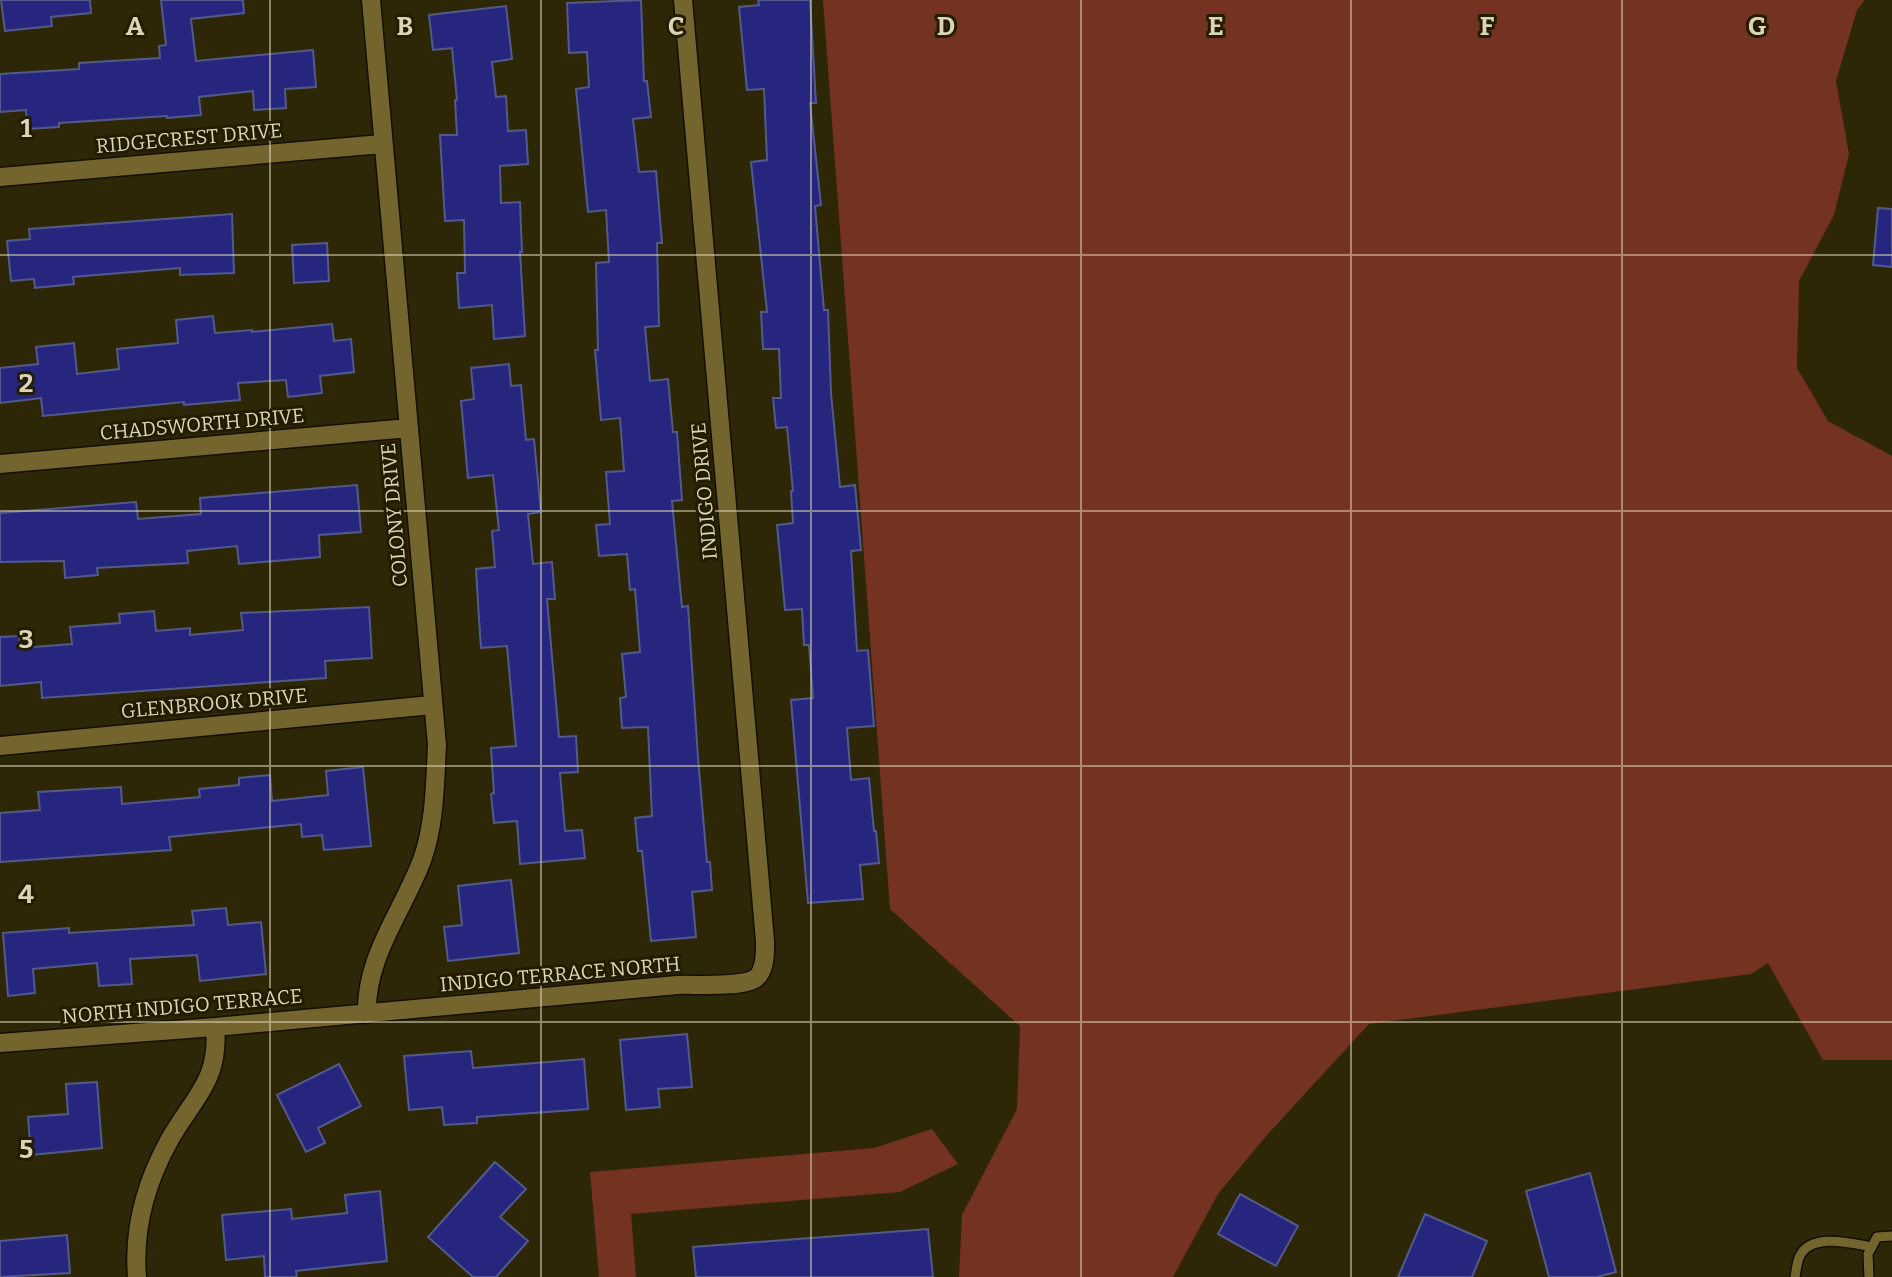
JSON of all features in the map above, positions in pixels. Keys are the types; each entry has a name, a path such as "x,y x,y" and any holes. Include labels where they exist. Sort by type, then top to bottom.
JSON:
{"street":[{"name":"COLONY DRIVE","path":"367,1014 370,973 423,857 435,796 437,745 371,0"},
{"name":"INDIGO DRIVE","path":"683,0 765,941 762,968 757,978"},
{"name":"RIDGECREST DRIVE","path":"0,177 382,144"},
{"name":"CHADSWORTH DRIVE","path":"0,464 409,428"},
{"name":"GLENBROOK DRIVE","path":"0,746 432,705"},
{"name":"INDIGO TERRACE NORTH","path":"367,1014 677,985 746,982 757,978"},
{"name":"NORTH INDIGO TERRACE","path":"0,1043 367,1014"},
{"path":"137,1277 135,1250 142,1201 170,1140 207,1083 215,1063 215,1027"}],"lane":[{"path":"1869,1277 1868,1254 1877,1237 1892,1236"},
{"path":"1795,1277 1800,1255 1812,1244 1849,1243 1872,1247"}],"shaded area":[{"path":"823,0 1865,0 1857,10 1836,81 1849,154 1834,215 1799,281 1797,368 1828,421 1892,456 1892,1060 1823,1060 1768,963 1751,974 1369,1024 1268,1134 1218,1194 1173,1277 959,1277 962,1215 1017,1109 1020,1026 890,909"},
{"path":"932,1129 958,1164 900,1192 631,1214 636,1277 599,1277 590,1172 874,1148"}],"building":[{"path":"1,0 90,0 91,13 51,17 52,26 5,31"},
{"path":"161,0 243,0 244,13 191,19 196,61 313,50 316,87 285,89 286,108 254,110 253,91 199,97 201,115 59,123 59,127 27,129 26,110 0,112 0,74 79,69 79,63 160,58 159,46 166,45"},
{"path":"641,0 644,81 647,81 651,117 633,119 639,172 656,171 662,243 657,243 659,326 645,327 650,381 668,379 673,432 677,432 682,500 672,501 682,607 688,606 698,758 712,890 692,892 696,937 651,941 642,851 638,851 635,818 652,816 648,727 622,728 620,698 626,697 622,654 640,652 635,589 630,590 627,554 599,556 596,525 610,524 606,472 624,471 620,418 601,420 595,350 598,350 596,263 609,262 606,210 588,212 576,89 589,87 587,52 569,53 567,3"},
{"path":"758,0 810,0 816,103 810,103 821,205 815,206 824,310 828,310 831,393 840,487 855,485 861,550 851,551 857,651 868,650 874,726 847,728 851,780 869,778 879,863 860,865 863,899 808,903 791,700 813,698 809,645 804,645 802,609 785,610 777,525 793,523 793,491 787,427 776,428 773,398 781,398 779,349 763,349 761,312 767,312 751,162 767,160 764,89 747,90 739,7 759,5"},
{"path":"506,6 512,59 492,62 496,97 506,96 508,131 526,130 528,164 500,166 501,203 520,202 525,336 494,339 492,305 459,308 457,273 465,273 464,220 445,221 440,135 457,135 452,48 433,50 429,15"},
{"path":"1878,208 1892,209 1892,267 1873,265"},
{"path":"232,214 234,273 180,275 180,268 73,277 74,284 35,288 34,279 11,281 7,241 30,239 29,229"},
{"path":"327,243 329,281 294,283 292,245"},
{"path":"213,316 215,333 332,324 334,341 351,339 354,372 320,376 322,393 288,397 286,380 238,383 240,400 184,405 184,402 43,416 41,398 0,403 0,368 38,364 36,347 74,343 77,374 119,369 117,349 178,343 176,320"},
{"path":"509,364 511,386 521,385 526,440 534,439 541,512 528,514 533,564 552,562 555,599 547,599 559,737 576,736 578,772 560,773 565,831 582,830 585,858 520,864 517,821 494,823 491,794 494,793 491,748 516,746 507,646 481,648 476,569 495,567 492,531 499,530 493,475 468,478 461,401 474,399 471,368"},
{"path":"357,485 361,532 319,535 320,557 239,564 237,546 187,551 188,563 97,568 98,575 65,578 64,561 0,562 0,513 136,502 138,519 201,514 200,498"},
{"path":"369,607 372,658 325,661 326,678 42,698 41,682 0,686 0,637 19,636 20,648 72,644 70,627 120,623 119,614 154,611 156,631 190,628 190,635 243,630 241,613"},
{"path":"363,767 371,846 324,850 322,835 302,837 301,824 169,837 171,850 0,862 0,813 40,810 38,792 121,787 122,804 200,797 199,789 239,785 239,778 270,775 272,801 328,795 326,771"},
{"path":"511,880 519,953 448,961 444,927 462,925 458,886"},
{"path":"226,908 228,925 261,922 266,974 200,981 197,955 130,959 132,984 99,986 97,963 33,969 35,993 8,996 3,933 69,928 69,933 194,925 192,911"},
{"path":"687,1034 692,1087 658,1089 660,1107 626,1110 620,1040"},
{"path":"471,1051 473,1068 584,1059 588,1109 477,1117 477,1123 444,1125 442,1107 409,1110 404,1056"},
{"path":"339,1064 361,1106 318,1128 325,1143 306,1152 277,1095"},
{"path":"97,1082 102,1148 31,1155 28,1117 68,1114 66,1084"},
{"path":"495,1162 526,1189 500,1217 528,1241 496,1277 473,1277 428,1237"},
{"path":"1590,1173 1616,1272 1597,1277 1549,1277 1526,1191"},
{"path":"380,1191 387,1261 296,1271 297,1277 265,1277 264,1256 226,1260 222,1215 291,1209 292,1219 347,1213 345,1195"},
{"path":"1240,1194 1298,1226 1276,1266 1218,1234"},
{"path":"1425,1214 1487,1241 1472,1277 1398,1277"},
{"path":"928,1229 933,1277 696,1277 693,1247"},
{"path":"67,1235 70,1273 0,1277 0,1241"}]}
